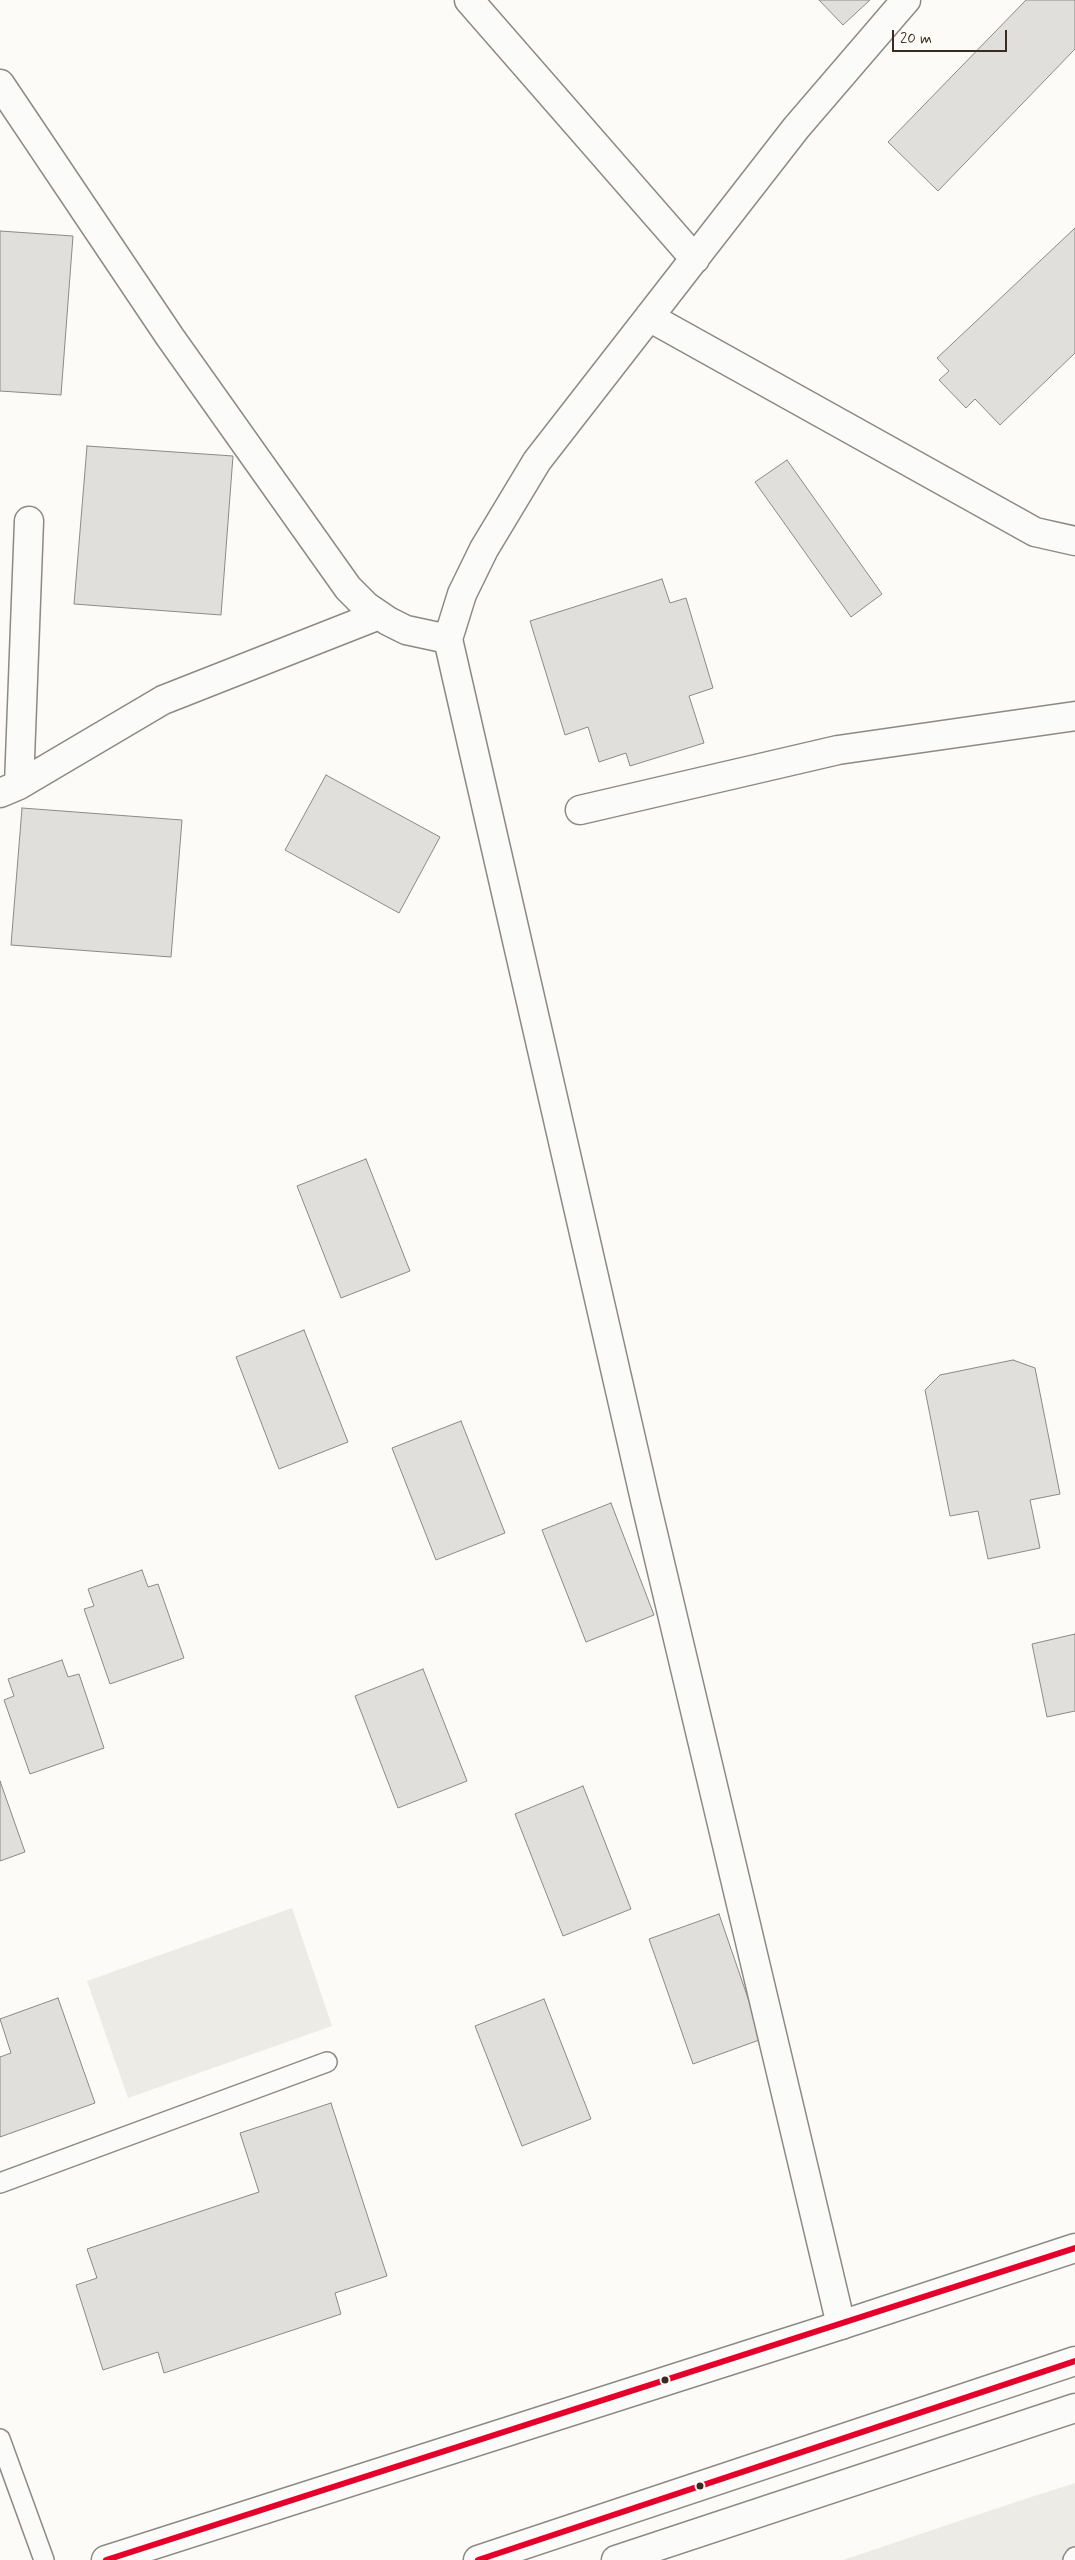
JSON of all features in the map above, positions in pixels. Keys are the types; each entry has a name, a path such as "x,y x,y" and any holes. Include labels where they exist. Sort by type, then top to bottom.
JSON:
{"street":[{"path":"469,0 694,259"},
{"path":"842,2325 646,1504 448,639 462,594 508,506 537,461 796,128 906,0"},
{"path":"0,84 170,337 348,588 366,606 406,630 448,639"},
{"path":"649,317 1035,532 1075,541"},
{"path":"10,789 29,522"},
{"path":"10,789 163,700 379,615"},
{"path":"580,810 838,750 1075,716"},
{"path":"106,2560 842,2325 1075,2248"},
{"path":"478,2560 1075,2361"},
{"path":"616,2560 1075,2408"}],"lane":[{"path":"0,2183 328,2062"},
{"path":"0,2439 44,2560"},
{"path":"1073,2560 1075,2556"}],"shaded area":[{"path":"292,1908 332,2026 128,2098 87,1981"},
{"path":"1075,2483 1075,2560 843,2560 1025,2499"}],"building":[{"path":"819,0 870,0 843,25"},
{"path":"1026,0 1075,0 1075,49 938,191 888,142"},
{"path":"1075,228 1075,353 1000,425 975,399 966,408 939,380 949,371 937,358"},
{"path":"0,231 73,236 61,395 0,391"},
{"path":"87,446 233,456 221,615 74,604"},
{"path":"787,460 882,594 851,617 755,482"},
{"path":"662,579 670,603 686,598 713,688 689,696 704,743 630,766 626,753 599,762 588,727 565,735 530,621"},
{"path":"326,775 440,837 399,913 285,850"},
{"path":"22,808 182,820 171,957 11,945"},
{"path":"366,1159 410,1271 341,1298 297,1186"},
{"path":"304,1330 348,1442 279,1469 236,1357"},
{"path":"1013,1360 1035,1368 1060,1494 1030,1500 1040,1548 988,1559 978,1511 950,1516 925,1390 940,1375"},
{"path":"461,1421 505,1533 436,1560 392,1448"},
{"path":"611,1503 654,1615 586,1642 542,1530"},
{"path":"142,1570 148,1587 158,1584 184,1658 110,1684 84,1609 94,1606 88,1589"},
{"path":"1075,1634 1075,1711 1047,1717 1032,1644"},
{"path":"62,1660 68,1677 79,1674 104,1748 30,1774 4,1700 14,1696 8,1679"},
{"path":"423,1669 467,1781 398,1808 355,1696"},
{"path":"0,1781 25,1852 0,1861"},
{"path":"583,1786 631,1909 563,1936 515,1814"},
{"path":"719,1914 762,2039 693,2064 649,1939"},
{"path":"58,1998 95,2103 0,2137 0,2057 11,2053 0,2019"},
{"path":"544,1999 591,2119 522,2146 475,2026"},
{"path":"331,2103 387,2276 335,2293 341,2314 164,2373 158,2352 103,2370 76,2285 97,2278 87,2249 259,2192 240,2133"}],"transit line":[{"path":"106,2560 1075,2248"},
{"path":"478,2560 1075,2361"}]}
